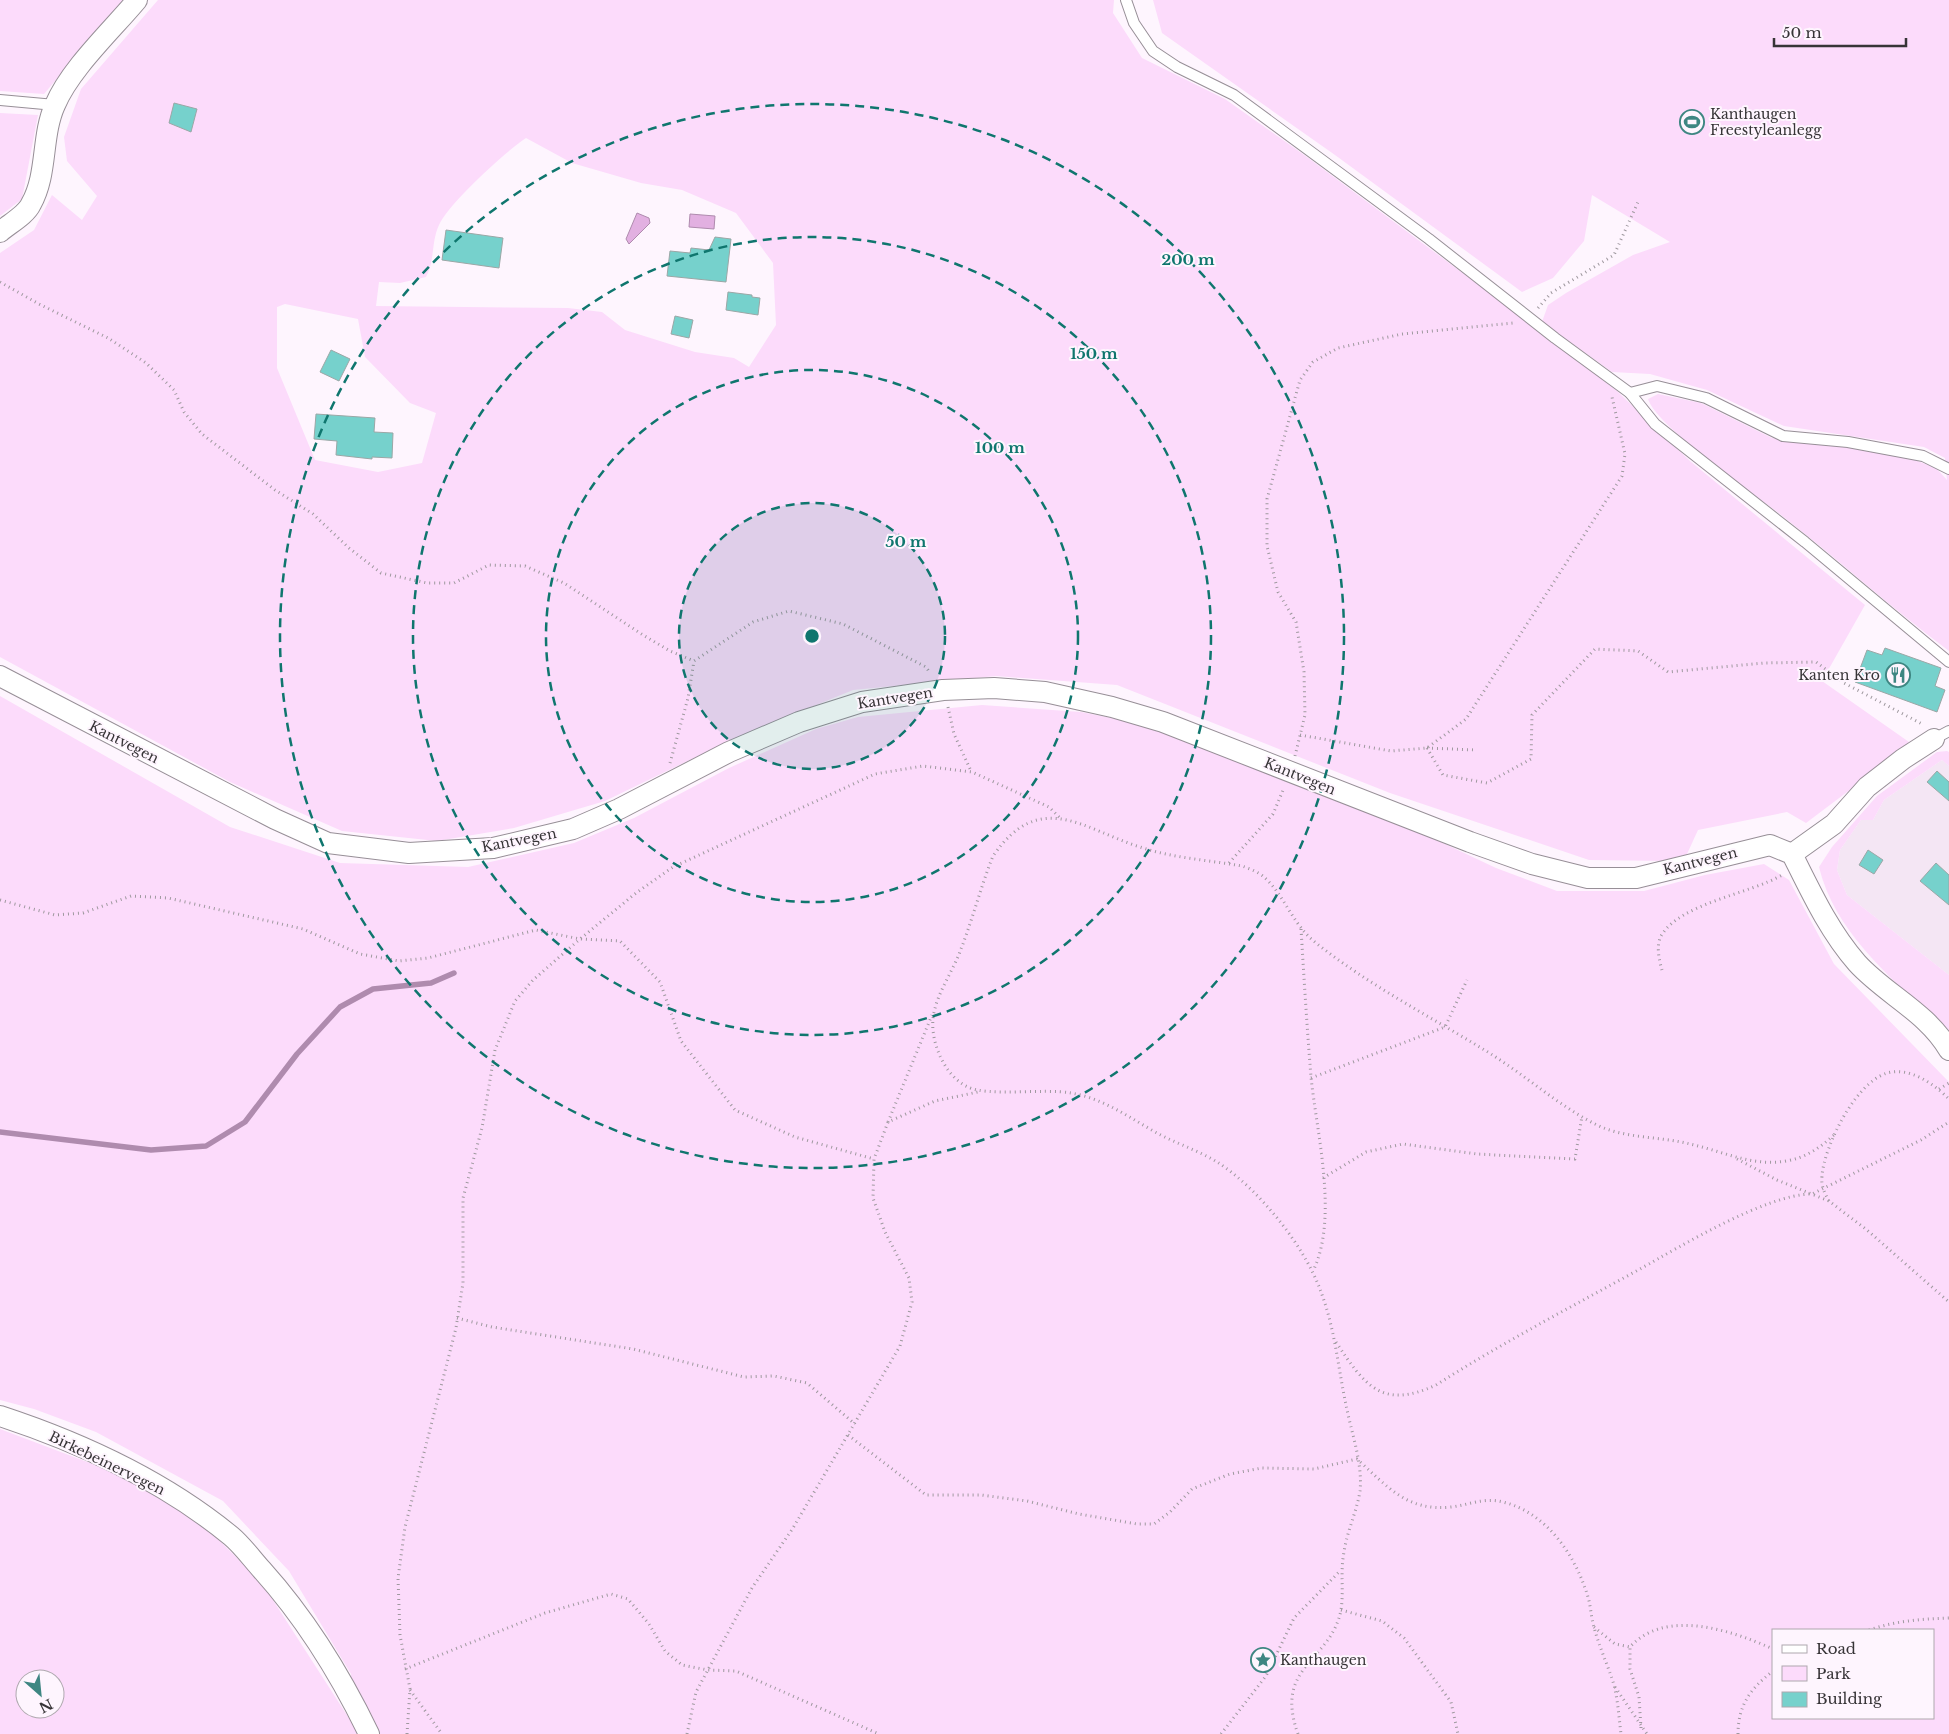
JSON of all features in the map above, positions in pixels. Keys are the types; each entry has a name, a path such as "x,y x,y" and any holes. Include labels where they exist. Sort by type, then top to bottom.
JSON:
{"street":[{"path":"0,232 31,205 41,171 47,132 54,105 66,84 137,0"},
{"name":"Kantvegen","path":"0,676 275,819 328,843 409,853 493,848 573,829 729,752 799,722 862,702 943,690 994,688 1045,692 1112,706 1163,722 1470,842 1532,864 1588,878 1636,878 1770,845 1792,854"},
{"path":"1941,735 1903,759 1867,787 1834,824 1792,854 1821,913 1857,963 1921,1017 1949,1050"},
{"name":"Birkebeinervegen","path":"0,1416 91,1452 146,1479 179,1498 233,1537 304,1621 346,1688 369,1734"}],"lane":[{"path":"1126,0 1134,23 1153,51 1177,67 1234,95 1429,239 1536,323 1630,393 1655,424 1805,542 1949,662"},
{"path":"0,100 54,105"},
{"path":"1630,393 1657,386 1706,398 1783,436 1848,442 1923,456 1949,469"}],"path":[{"path":"1229,863 1273,814 1290,772 1305,715 1304,672 1296,622 1278,592 1267,546 1267,499 1300,380 1313,362 1338,348 1402,334 1518,322 1536,323 1538,307 1551,293 1614,255 1638,202"},
{"path":"0,282 39,304 108,338 146,363 174,390 184,412 202,434 275,490 313,514 349,548 381,574 427,582 454,583 489,565 525,566 564,583 643,635 670,651 694,661"},
{"path":"1427,748 1466,719 1622,476 1625,454 1608,377"},
{"path":"662,786 680,728 694,661 753,622 789,611 843,624 926,667 943,690 954,734 972,772"},
{"path":"1427,748 1443,775 1487,783 1531,759 1532,715 1595,649 1638,652 1668,672 1764,663 1816,662 1844,683 1903,712 1941,735"},
{"path":"1300,735 1391,751 1427,748 1476,750"},
{"path":"407,1734 410,1689 400,1635 398,1578 406,1527 458,1318 463,1283 463,1198 482,1128 495,1050 515,1001 533,980 580,939 636,893 673,867 875,774 923,766 972,772 1049,807 1060,818"},
{"path":"687,1734 696,1692 752,1588 793,1528 900,1346 912,1302 909,1278 885,1232 873,1198 874,1159 934,1010 960,953 993,856 1002,843 1020,828 1046,819 1060,818 1089,826 1140,848 1242,866 1265,877 1301,929 1316,943 1359,973 1522,1074 1582,1116 1614,1131 1691,1144 1735,1157 1766,1162 1785,1161 1812,1152 1835,1134"},
{"path":"1662,970 1658,955 1660,938 1667,928 1706,904 1782,876 1792,854"},
{"path":"0,900 56,916 83,913 131,896 168,898 303,929 360,954 399,960 428,958 536,930 580,939 620,941 660,982 681,1041 735,1110 795,1137 874,1159"},
{"path":"1301,929 1311,1078 1326,1214 1322,1251 1313,1270"},
{"path":"1311,1078 1445,1027 1467,980"},
{"path":"934,1010 933,1031 936,1045 949,1071 964,1086 984,1091"},
{"path":"1829,1201 1822,1188 1824,1163 1835,1134 1858,1095 1878,1077 1891,1072 1906,1072 1939,1089 1949,1099"},
{"path":"1939,1089 1949,1083"},
{"path":"888,1122 935,1101 984,1091 1048,1090 1087,1096 1105,1103 1152,1131 1217,1162 1250,1188 1296,1243 1313,1270 1336,1342 1357,1459 1360,1490 1344,1548 1341,1570 1341,1610 1330,1634 1301,1673 1294,1686 1291,1709 1298,1734"},
{"path":"1322,1178 1366,1152 1403,1144 1477,1154 1575,1159 1582,1116"},
{"path":"1336,1342 1354,1370 1377,1389 1403,1397 1417,1394 1436,1385 1545,1320 1688,1242 1780,1199 1799,1194 1812,1194 1876,1164 1949,1122"},
{"path":"1735,1157 1829,1201 1867,1230 1949,1302"},
{"path":"458,1318 492,1327 633,1349 744,1377 774,1376 807,1382 854,1424"},
{"path":"848,1434 926,1495 981,1495 1027,1502 1079,1514 1137,1524 1154,1524 1170,1512 1192,1489 1230,1474 1262,1468 1314,1469 1357,1459"},
{"path":"1357,1459 1392,1491 1414,1505 1451,1507 1479,1500 1504,1502 1526,1512 1551,1530 1571,1554 1588,1598 1593,1626 1614,1685 1621,1734"},
{"path":"1221,1734 1266,1676 1294,1618 1341,1570"},
{"path":"405,1669 546,1613 611,1594 628,1599 649,1624 665,1651 682,1666 708,1670 736,1671 879,1734"},
{"path":"1341,1610 1382,1621 1404,1638 1451,1702 1458,1734"},
{"path":"1872,1629 1886,1624 1949,1618"},
{"path":"1641,1728 1639,1697 1630,1669 1630,1646 1640,1636 1667,1625 1700,1626 1772,1649"},
{"path":"1593,1626 1615,1644 1630,1646"},
{"path":"1738,1734 1741,1711 1747,1695 1758,1682 1772,1672"},
{"path":"1614,1685 1641,1728 1647,1734"},
{"path":"410,1689 442,1734"}],"shaded area":[{"path":"637,213 649,218 650,223 629,244 626,239"},
{"path":"690,214 715,216 714,229 689,227"},
{"path":"1942,760 1949,766 1949,975 1847,895 1837,870 1840,850 1861,820 1873,820 1884,800"}],"green space":[{"path":"0,0 123,0 44,94 0,91"},
{"path":"158,0 1114,0 1113,13 1142,58 1225,99 1307,157 1484,289 1617,391 1690,461 1865,605 1822,681 1909,742 1891,759 1806,823 1787,812 1698,830 1687,854 1668,861 1589,860 1390,793 1117,685 996,676 853,690 733,739 605,801 514,828 437,841 342,831 230,782 0,657 0,253 34,230 52,195 82,220 97,196 67,161 64,137 81,89","holes":["526,138 572,163 641,183 682,190 736,213 773,263 776,325 749,367 734,358 695,352 625,330 602,312 568,308 376,306 379,282 400,283 426,277 431,265 437,231 445,216 478,178","285,304 358,319 365,357 410,403 436,413 422,463 378,472 315,460 277,368 277,307"]},
{"path":"1153,0 1949,0 1949,651 1687,442 1655,411 1648,399 1658,394 1701,403 1772,438 1851,447 1915,460 1936,468 1947,480 1945,458 1924,447 1784,426 1707,390 1650,374 1612,372 1542,322 1548,305 1633,255 1670,242 1592,195 1584,241 1553,278 1522,292 1335,155 1162,33"},
{"path":"0,113 38,115 22,199 0,216"},
{"path":"0,696 230,827 340,863 468,867 574,843 634,818 729,768 816,729 858,717 982,705 1081,712 1131,722 1203,743 1341,803 1426,835 1496,868 1557,891 1644,891 1705,875 1764,864 1789,880 1834,964 1949,1082 1949,1734 0,1734 0,1429 119,1474 203,1524 262,1583 352,1723 351,1674 289,1571 223,1501 96,1432 34,1409 0,1400"},
{"path":"1937,752 1949,752 1949,766 1942,760 1884,800 1873,820 1861,820 1840,850 1837,870 1847,895 1949,975 1949,1035 1872,959 1855,938 1827,893 1819,867 1832,847 1877,796"}],"building":[{"path":"174,103 197,109 191,132 169,123"},
{"path":"446,230 503,238 499,268 442,260"},
{"path":"715,237 731,239 726,282 667,276 670,251 690,253 691,248 709,250"},
{"path":"728,292 760,298 758,315 726,310"},
{"path":"675,316 693,320 689,338 671,334"},
{"path":"331,350 350,359 339,381 320,372"},
{"path":"316,414 375,418 374,432 393,433 392,458 372,457 372,459 336,455 337,441 314,439"},
{"name":"Kanten Kro","path":"1885,648 1941,668 1935,686 1945,690 1937,712 1855,682 1867,650 1882,655"},
{"path":"1937,771 1949,782 1949,801 1927,782"},
{"path":"1868,850 1883,860 1874,874 1859,865"},
{"path":"1936,863 1949,875 1949,905 1920,881"}],"waterway":[{"path":"0,1132 151,1150 206,1146 245,1122 297,1054 340,1007 373,989 431,983 454,973"}],"place":[{"name":"Kanthaugen Freestyleanlegg","path":"1692,122"},
{"name":"Kanten Kro","path":"1898,675"},
{"name":"Kanthaugen","path":"1263,1660"}]}
